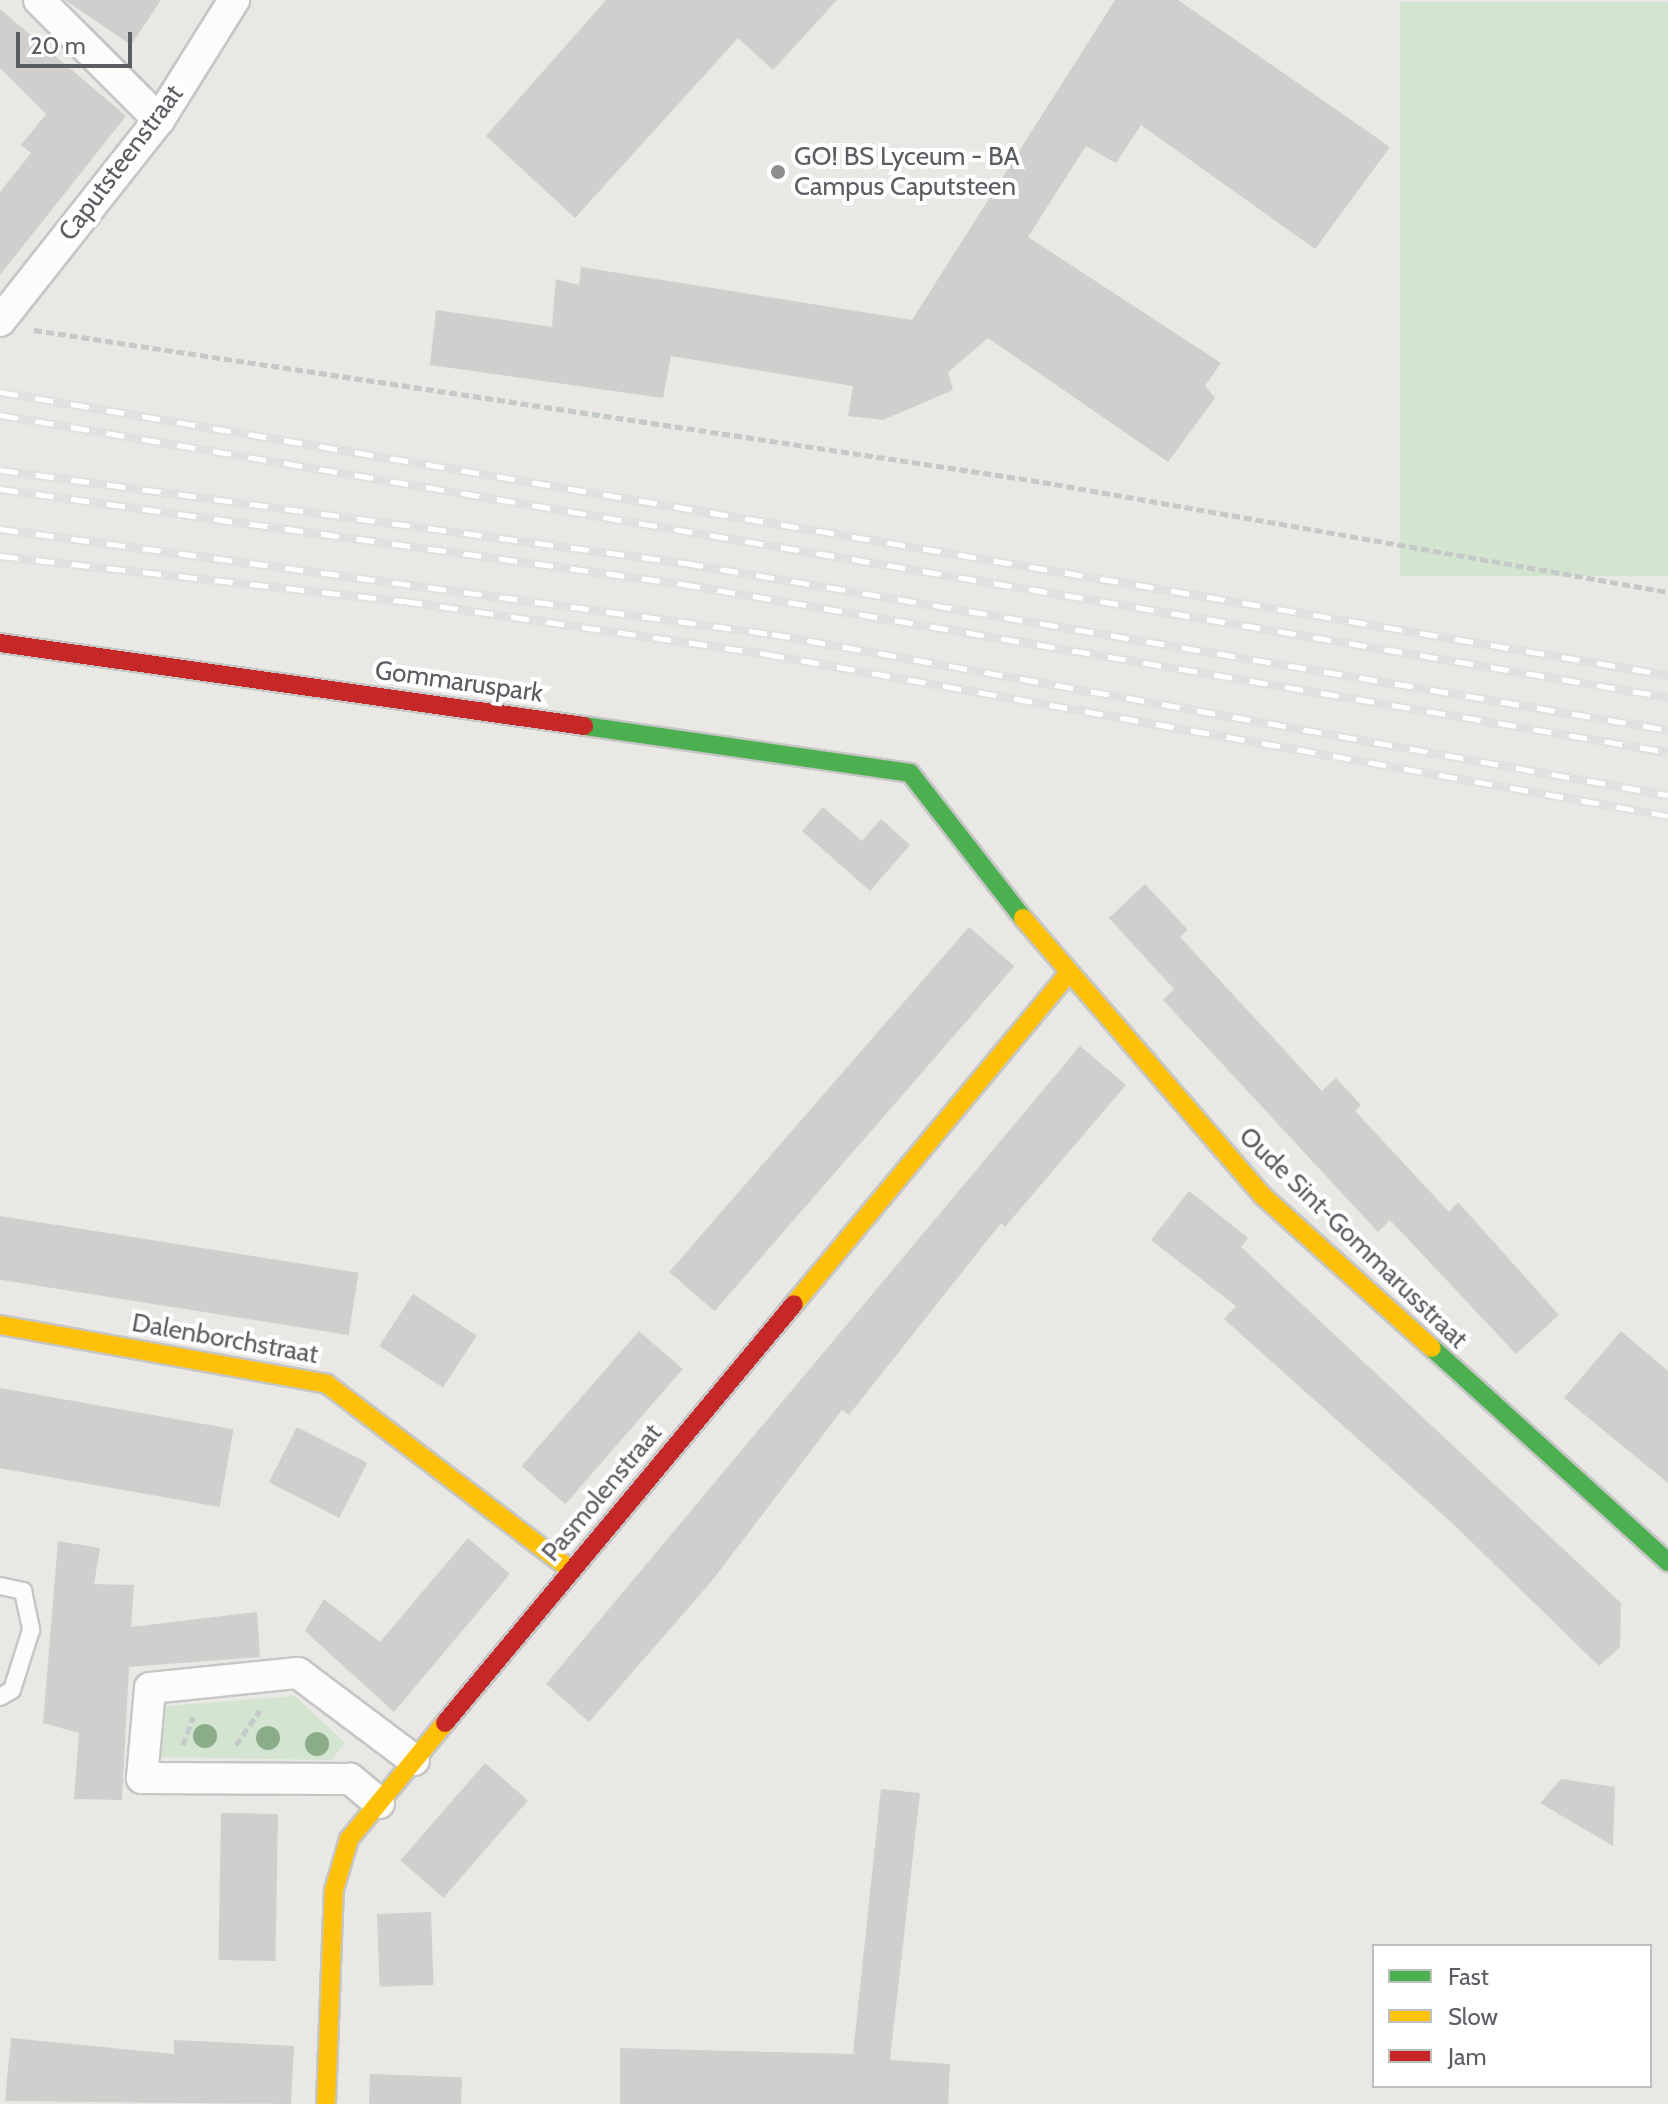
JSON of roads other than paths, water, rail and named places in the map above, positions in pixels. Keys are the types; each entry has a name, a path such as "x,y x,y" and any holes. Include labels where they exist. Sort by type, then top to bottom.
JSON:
{"street":[{"path":"39,0 159,120"},
{"name":"Caputsteenstraat","path":"11,327 159,120 234,0"},
{"name":"Gommaruspark","path":"0,643 910,773"},
{"name":"Oude Sint-Gommarusstraat","path":"910,773 1067,975 1263,1196 1668,1562"},
{"name":"Pasmolenstraat","path":"326,2104 334,1890 349,1839 1067,975"},
{"name":"Dalenborchstraat","path":"0,1325 327,1384 571,1570"},
{"path":"379,1803 350,1779 215,1775 142,1778 150,1688 298,1673 414,1760"}],"lane":[{"path":"0,1586 23,1591 31,1630 12,1690 0,1697"}],"railway":[{"path":"0,392 1668,675"},
{"path":"0,415 1668,697"},
{"path":"0,470 685,563 1668,730"},
{"path":"0,489 682,584 1668,752"},
{"path":"0,529 772,634 1668,795"},
{"path":"0,556 404,601 766,654 1668,816"}],"place":[{"name":"GO! BS Lyceum - BA Campus Caputsteen","path":"778,172"}]}
